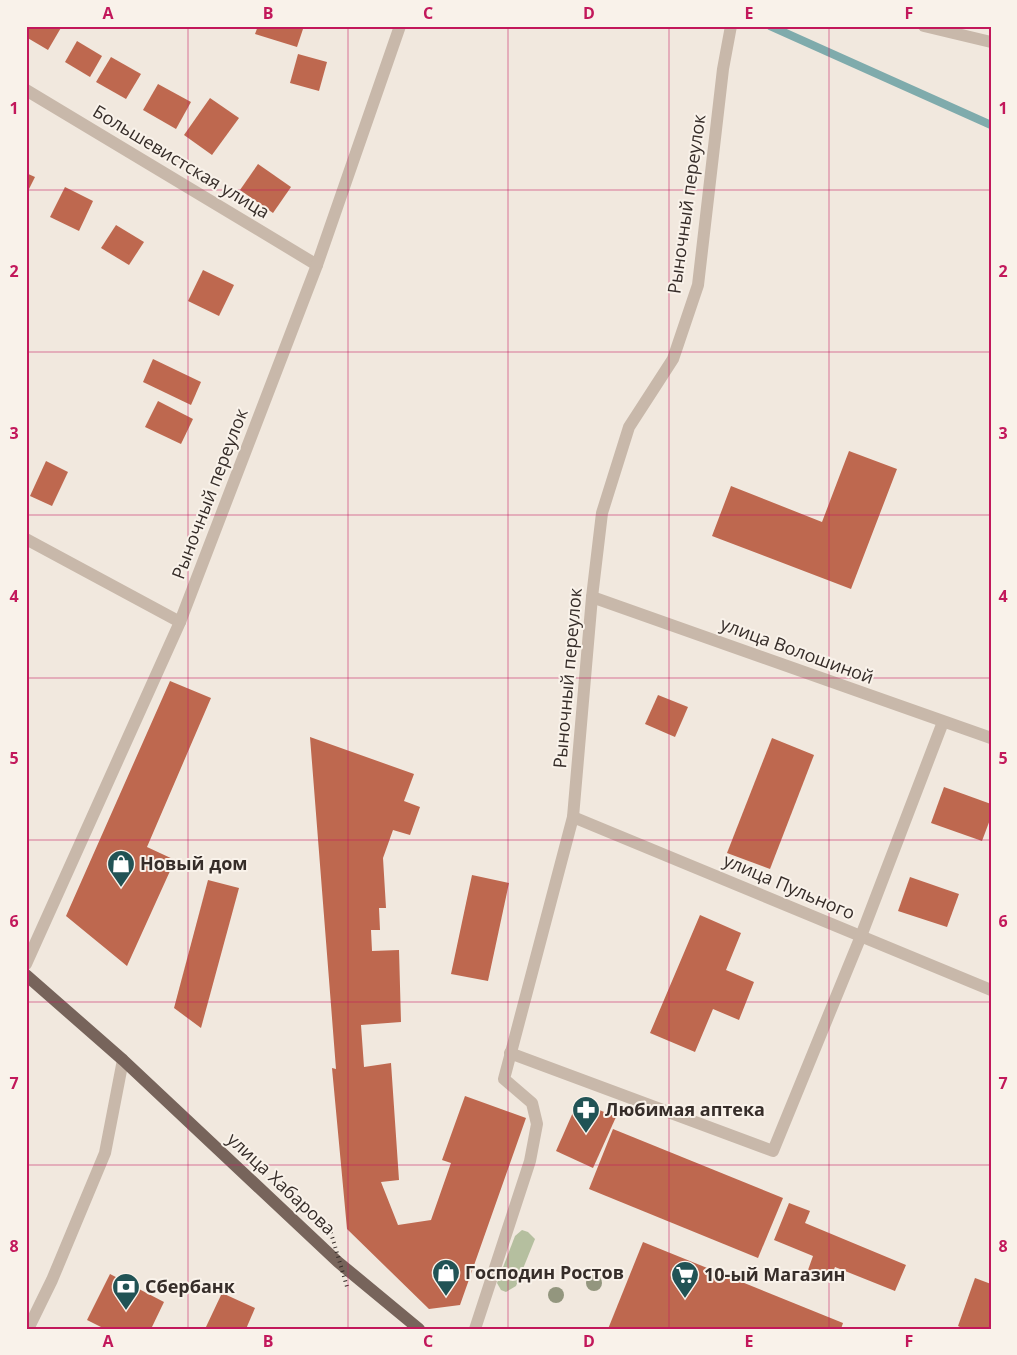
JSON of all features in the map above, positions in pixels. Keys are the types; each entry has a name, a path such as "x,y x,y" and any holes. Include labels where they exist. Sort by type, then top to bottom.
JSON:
{"main road":[{"name":"улица Хабарова","path":"26,975 123,1060 338,1262 419,1329"}],"street":[{"name":"Рыночный переулок","path":"26,964 180,622 317,264 400,26"},
{"name":"Рыночный переулок","path":"474,1329 530,1161 537,1124 532,1102 504,1079 573,817 592,597 602,513 629,427 673,359 698,285 722,69 731,26"},
{"path":"924,26 991,42"},
{"name":"Большевистская улица","path":"26,90 317,264"},
{"path":"26,539 180,622"},
{"name":"улица Волошиной","path":"592,597 991,738"},
{"path":"510,1053 774,1151 861,936 943,722"},
{"name":"улица Пульного","path":"573,817 991,990"},
{"path":"28,1329 52,1280 105,1153 123,1060"}],"green space":[{"path":"522,1230 528,1232 535,1239 516,1286 506,1292 501,1290 497,1283 515,1236"}],"building":[{"path":"26,26 62,26 48,50 26,37"},
{"path":"258,26 304,26 297,47 255,34"},
{"path":"77,41 102,56 90,77 65,62"},
{"path":"298,54 327,62 319,91 290,83"},
{"path":"111,57 141,74 126,99 96,82"},
{"path":"158,84 191,102 176,129 143,110"},
{"path":"210,98 239,118 212,155 184,135"},
{"path":"258,164 291,187 273,213 240,190"},
{"path":"26,173 35,177 26,195"},
{"path":"65,187 93,201 79,231 50,217"},
{"path":"116,225 144,242 129,265 101,248"},
{"path":"203,270 234,285 219,316 188,301"},
{"path":"153,359 201,382 191,405 143,382"},
{"path":"158,401 193,419 181,444 145,427"},
{"path":"849,451 897,469 851,589 712,536 731,486 822,522"},
{"path":"46,461 68,472 52,506 30,496"},
{"path":"170,681 211,698 147,847 175,860 127,966 66,916"},
{"path":"658,695 688,707 675,737 645,724"},
{"path":"310,737 414,774 404,801 420,807 410,835 393,830 383,858 386,908 379,908 380,930 371,930 372,951 399,950 401,1022 361,1025 364,1067 391,1063 399,1180 381,1182 398,1225 431,1220 451,1163 442,1160 465,1096 526,1118 460,1305 429,1309 347,1229 332,1068 336,1069"},
{"path":"772,738 814,755 770,869 727,853"},
{"path":"944,787 991,804 991,817 982,841 931,823"},
{"path":"472,875 509,883 488,981 451,974"},
{"path":"910,877 959,894 947,927 898,911"},
{"path":"208,880 239,888 201,1028 174,1008"},
{"path":"700,915 741,933 726,970 754,982 739,1020 713,1009 695,1052 650,1033"},
{"name":"Любимая аптека","path":"578,1101 616,1117 593,1168 556,1151"},
{"path":"613,1129 783,1198 758,1258 589,1189"},
{"path":"789,1203 810,1211 805,1223 906,1265 895,1291 835,1267 830,1279 808,1270 813,1256 774,1240"},
{"path":"643,1242 843,1323 841,1329 608,1329"},
{"name":"Сбербанк","path":"110,1274 164,1302 151,1329 105,1329 87,1320"},
{"path":"975,1278 991,1284 991,1329 964,1329 958,1326"},
{"path":"222,1293 255,1308 246,1329 205,1329"}],"waterway":[{"path":"770,26 991,125"}],"railway":[{"path":"328,1223 348,1290"}],"place":[{"name":"Новый дом","path":"121,888"},
{"name":"Любимая аптека","path":"586,1134"},
{"name":"Господин Ростов","path":"446,1297"},
{"name":"10-ый Магазин","path":"685,1299"},
{"name":"Сбербанк","path":"126,1311"}]}
